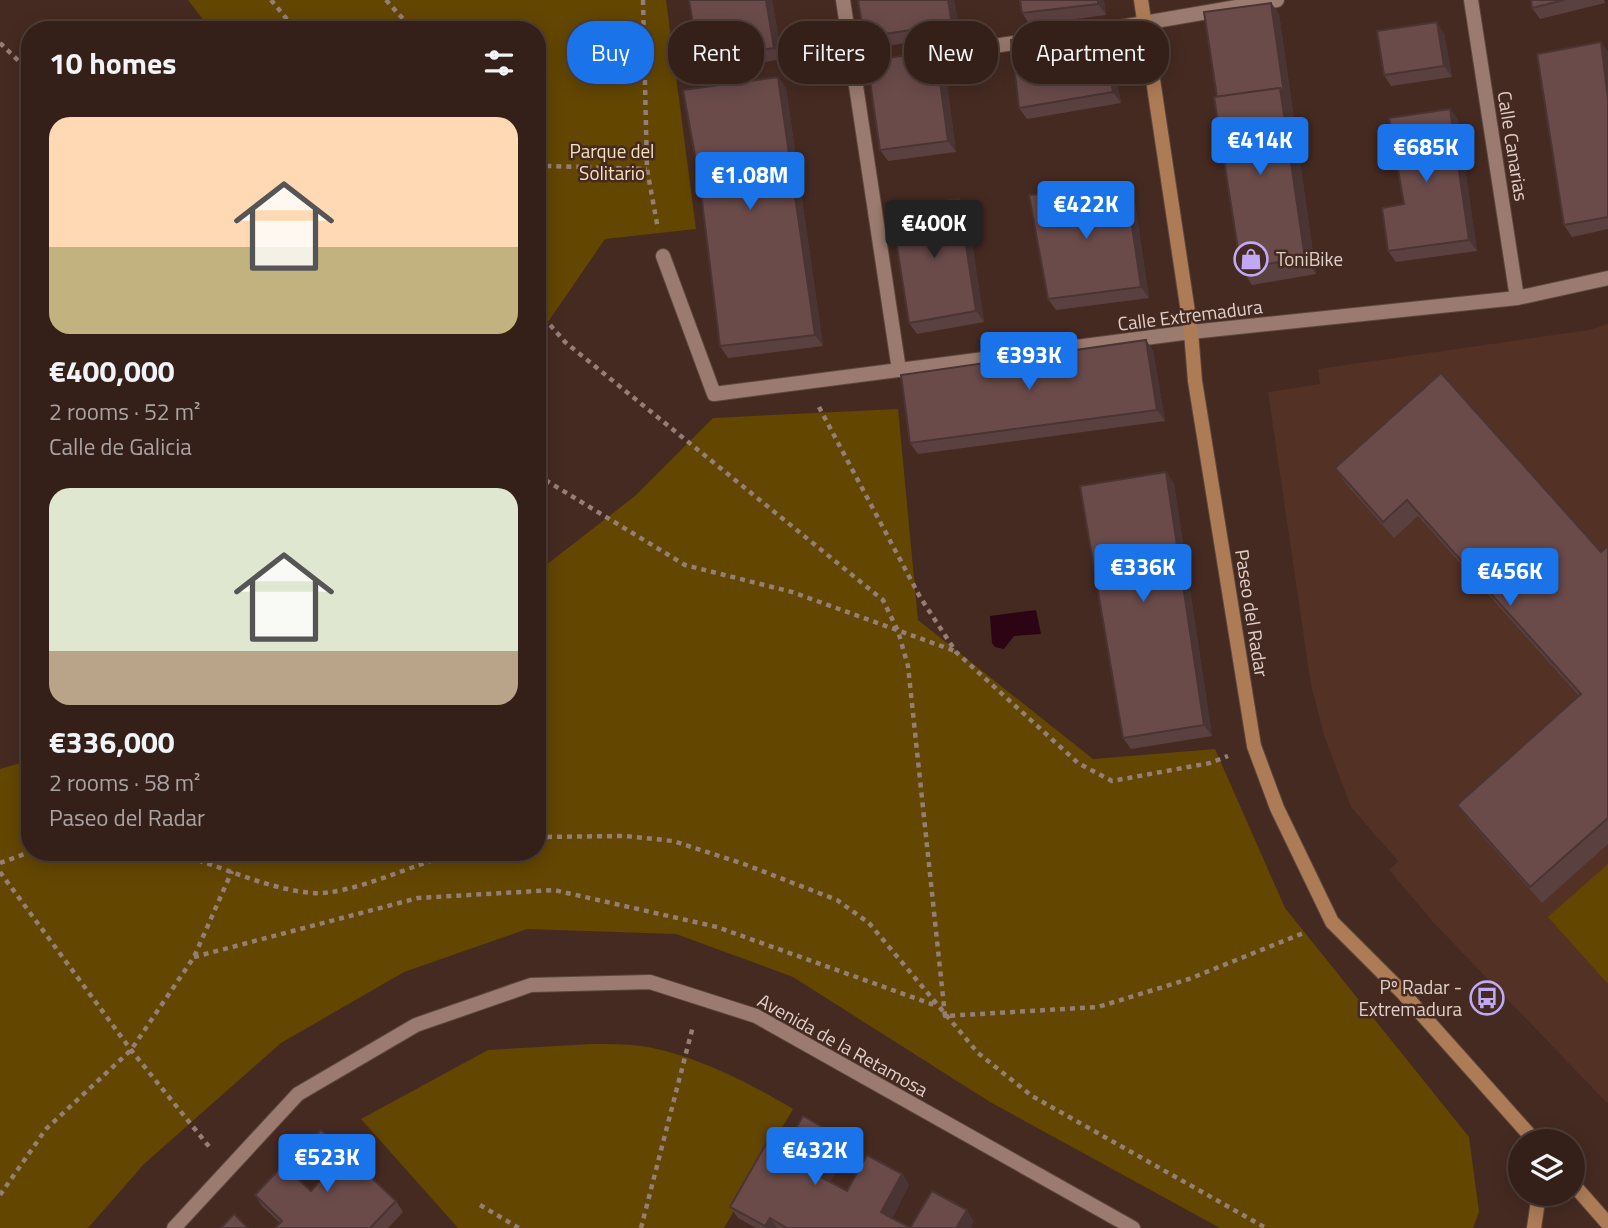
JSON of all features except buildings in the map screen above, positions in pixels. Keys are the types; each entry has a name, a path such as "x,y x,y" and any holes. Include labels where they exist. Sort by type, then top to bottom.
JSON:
{"street":[{"path":"843,0 846,21"},
{"name":"Paseo del Radar","path":"1142,0 1145,21"},
{"path":"1162,21 1277,0"},
{"name":"Calle Canarias","path":"1471,0 1517,298"},
{"path":"890,61 1012,44"},
{"path":"855,84 899,370"},
{"name":"Paseo del Radar","path":"1154,84 1191,332 1195,381 1254,746 1277,808 1332,922 1402,992 1524,1129"},
{"name":"Calle Extremadura","path":"663,256 714,394 1191,332 1517,298 1608,278"},
{"name":"Avenida de la Retamosa","path":"174,1228 298,1094 415,1025 531,985 650,982 756,1016 1133,1228"},
{"path":"1585,1198 1608,1224"},
{"path":"1534,1228 1537,1206"}],"path":[{"path":"271,0 288,21"},
{"path":"386,0 405,21"},
{"path":"643,0 647,169 663,256"},
{"path":"0,43 21,63"},
{"path":"546,165 647,169"},
{"path":"546,320 565,342 883,600 898,631 908,666 945,1016"},
{"path":"805,381 920,597 956,652 1077,763 1112,781 1210,763 1254,746"},
{"path":"546,480 685,565 792,592 956,652"},
{"path":"546,838 624,836 673,841 744,864 837,900 869,923 978,1053 1032,1096 1266,1228"},
{"path":"0,863 21,855"},
{"path":"199,861 272,885 314,894 343,889 429,861"},
{"path":"0,1195 46,1129 131,1050 194,957 232,871"},
{"path":"0,872 131,1050 227,1169"},
{"path":"194,957 418,898 554,890 717,927 938,1006"},
{"path":"945,1016 1098,1007 1189,979 1332,922"},
{"path":"641,1228 700,998"},
{"path":"480,1206 519,1228"}],"shaded area":[{"path":"1608,324 1608,1104 1434,923 1389,870 1398,861 1351,807 1325,738 1311,685 1268,392 1320,384 1318,369 1589,330"},
{"path":"1036,610 1041,634 1014,636 1004,649 995,647 992,643 990,616"}],"green space":[{"name":"Parque del Solitario","path":"188,0 666,0 669,21 668,84 677,84 696,229 605,239 546,325 546,21 204,21"},
{"path":"898,409 918,620 1093,759 1215,749 1285,908 1469,1137 1479,1212 1473,1228 1220,1228 990,1102 793,977 676,934 527,929 404,972 281,1043 144,1164 88,1228 0,1228 0,769 21,763 21,861 546,861 546,565 635,496 713,418"},
{"path":"1608,864 1608,984 1548,917"},
{"path":"592,1044 641,1046 680,1055 739,1079 793,1109 724,1228 458,1228 361,1119 488,1050"}],"place":[{"name":"ToniBike","path":"1251,259"},
{"name":"Pº Radar - Extremadura","path":"1487,998"}]}
